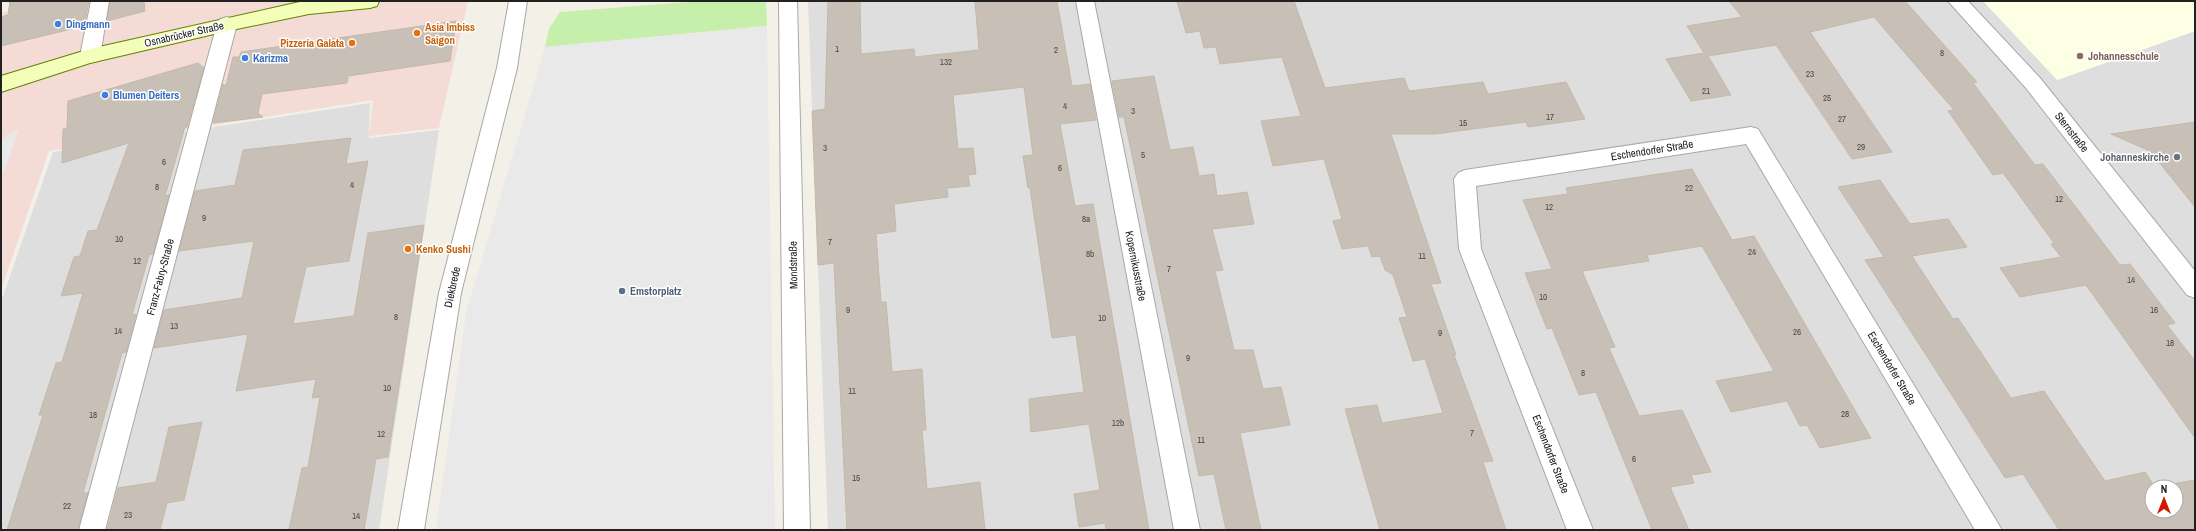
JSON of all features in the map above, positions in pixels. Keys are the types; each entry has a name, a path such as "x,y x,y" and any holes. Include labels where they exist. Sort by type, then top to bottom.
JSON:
{"main road":[{"name":"Osnabrücker Straße","path":"1,84 90,56 227,24 309,7 370,1"}],"street":[{"path":"90,56 100,1"},
{"name":"Diekbrede","path":"411,530 450,292 507,68 518,1"},
{"name":"Mondstraße","path":"788,1 797,530"},
{"name":"Kopernikusstraße","path":"1085,1 1187,530"},
{"name":"Sternstraße","path":"1957,1 2033,83 2195,288"},
{"name":"Franz-Fabry-Straße","path":"92,530 227,24"},
{"name":"Eschendorfer Straße","path":"1580,530 1470,249 1465,179 1751,135 1989,530"}],"shaded area":[{"path":"58,1 468,1 439,128 369,136 373,100 49,151 1,290 1,13"},
{"path":"808,1 1983,1 2058,80 2195,31 2195,530 828,530"},
{"name":"Johannesschule","path":"1983,1 2195,1 2195,31 2057,80"},
{"name":"Emstorplatz","path":"767,26 775,530 436,530 466,313 545,47"},
{"path":"370,103 369,138 439,130 379,530 1,530 1,302 53,152"},
{"path":"19,129 5,170 1,172 1,139"}],"green space":[{"path":"702,1 766,1 767,26 545,47 549,29 560,12"}],"building":[{"path":"10,1 89,1 84,26 1,46 1,17 8,15"},
{"path":"110,1 144,1 145,11 107,21"},
{"path":"828,1 860,1 861,54 914,49 915,57 979,50 975,1 1057,1 1072,86 1090,84 1096,120 1060,124 1075,206 1093,204 1149,530 1106,530 1105,523 1079,527 1074,494 1100,490 1089,424 1031,432 1029,399 1084,392 1076,335 1052,338 1030,188 1028,188 1023,156 1033,155 1024,87 953,95 958,149 973,148 976,174 968,175 970,186 947,188 948,197 894,204 896,231 876,234 881,302 886,302 892,372 922,369 926,430 922,430 927,489 980,482 985,530 847,530 834,263 818,265 812,111 825,109"},
{"path":"1177,1 1294,1 1325,88 1404,78 1409,91 1483,82 1488,94 1566,82 1585,119 1528,127 1526,122 1435,134 1391,134 1441,283 1431,284 1456,355 1454,355 1493,461 1483,462 1506,530 1380,530 1345,409 1377,405 1382,423 1443,413 1425,359 1413,361 1399,318 1407,317 1393,275 1385,270 1380,256 1372,257 1368,246 1342,249 1333,221 1342,219 1324,159 1273,166 1261,121 1301,116 1282,57 1220,64 1216,47 1204,48 1200,31 1186,33"},
{"path":"1729,1 1905,1 1977,82 1973,83 2035,165 2043,164 2120,265 2130,264 2175,323 2167,325 2195,361 2195,438 2086,285 2020,297 2000,268 2061,257 2051,244 2054,243 2003,173 1993,175 1948,111 1954,110 1874,17 1810,32 1892,152 1852,159 1776,45 1708,56 1731,95 1691,101 1666,59 1704,53 1687,26 1742,17"},
{"path":"456,21 450,61 348,76 347,83 262,94 258,113 263,117 213,123 223,84 226,86 233,57 239,57 241,52"},
{"path":"198,63 204,68 165,196 169,195 153,254 149,255 132,315 136,314 126,352 122,353 83,493 88,493 78,530 7,530 43,415 39,415 56,363 62,362 83,293 61,296 74,257 80,256 88,231 97,230 129,143 62,163 63,129 67,128 68,101"},
{"path":"1154,76 1170,150 1193,147 1199,176 1214,174 1217,196 1247,192 1254,224 1212,229 1223,270 1215,271 1234,350 1253,350 1263,389 1281,387 1290,425 1240,433 1261,530 1226,530 1214,474 1199,476 1124,117 1119,117 1112,81"},
{"name":"Johanneskirche","path":"2195,122 2195,207 2150,151 2111,134"},
{"path":"351,138 346,164 368,161 349,261 306,267 293,324 354,316 368,233 424,225 388,457 376,459 364,530 289,530 302,468 308,467 320,397 312,398 316,379 236,391 248,334 154,348 164,310 242,298 254,241 179,251 195,191 235,185 243,150"},
{"path":"1692,169 1732,240 1754,236 1871,438 1820,448 1807,425 1800,426 1787,401 1731,412 1716,381 1774,371 1702,246 1647,255 1649,261 1582,271 1615,347 1609,348 1639,416 1682,410 1711,472 1691,475 1694,483 1670,487 1689,530 1652,530 1596,392 1579,395 1552,328 1547,329 1525,273 1552,269 1523,200 1568,194 1566,188"},
{"path":"1880,180 1910,224 1948,219 1967,247 1912,256 1953,319 1958,318 2011,398 2044,391 2105,481 2145,472 2150,479 2144,479 2144,519 2184,519 2184,482 2195,480 2195,530 2059,530 2023,474 2005,478 1865,260 1884,257 1838,187"},
{"path":"202,422 184,500 167,503 160,530 107,530 118,488 156,482 169,427"}],"place":[{"name":"Dingmann","path":"58,24"},
{"name":"Asia Imbiss Saigon","path":"417,33"},
{"name":"Pizzeria Galata","path":"352,43"},
{"name":"Johannesschule","path":"2080,56"},
{"name":"Karizma","path":"245,58"},
{"name":"Blumen Deiters","path":"105,95"},
{"name":"Johanneskirche","path":"2177,157"},
{"name":"Kenko Sushi","path":"408,249"},
{"name":"Emstorplatz","path":"622,291"}]}
